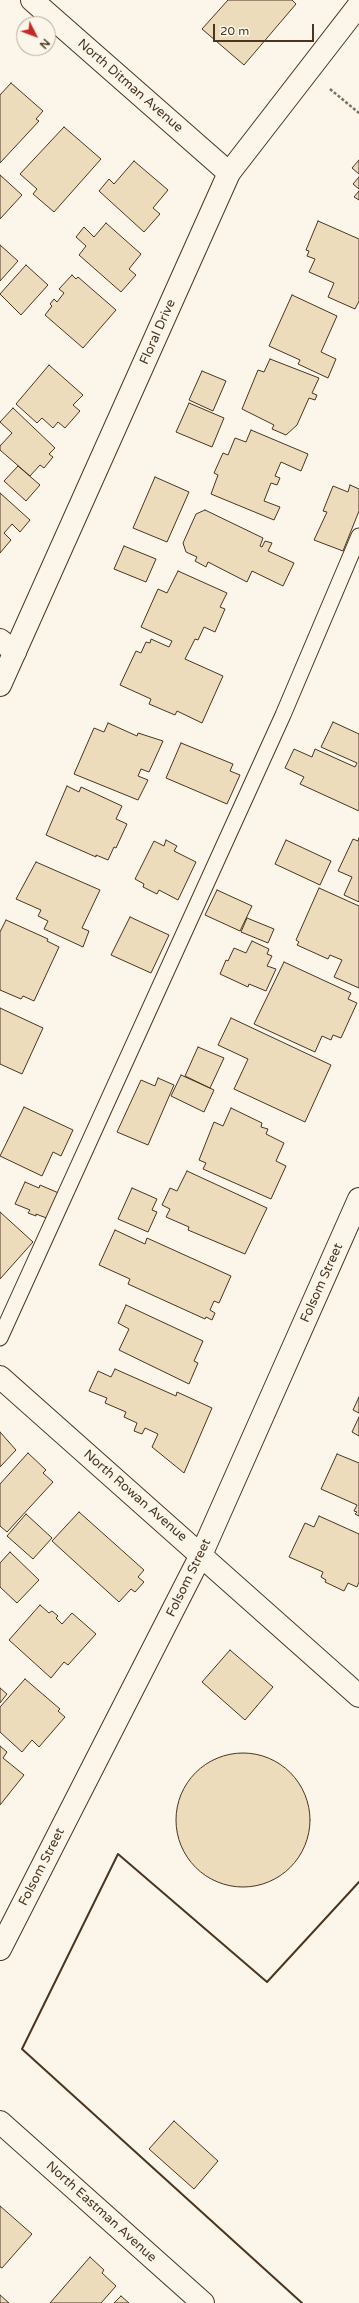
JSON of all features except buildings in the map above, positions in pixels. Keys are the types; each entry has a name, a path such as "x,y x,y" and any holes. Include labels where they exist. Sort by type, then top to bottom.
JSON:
{"street":[{"name":"North Ditman Avenue","path":"32,0 229,173"},
{"name":"Floral Drive","path":"0,685 7,646 229,173 359,5"},
{"name":"Folsom Street","path":"0,1949 201,1555 359,1199"},
{"name":"North Rowan Avenue","path":"0,1377 359,1696"},
{"name":"North Eastman Avenue","path":"0,2122 203,2303"}],"lane":[{"path":"0,1338 277,729 359,536"}],"path":[{"path":"308,70 359,113"}],"wall":[{"path":"302,2303 22,2049 118,1854 267,1982 359,1882"}]}
